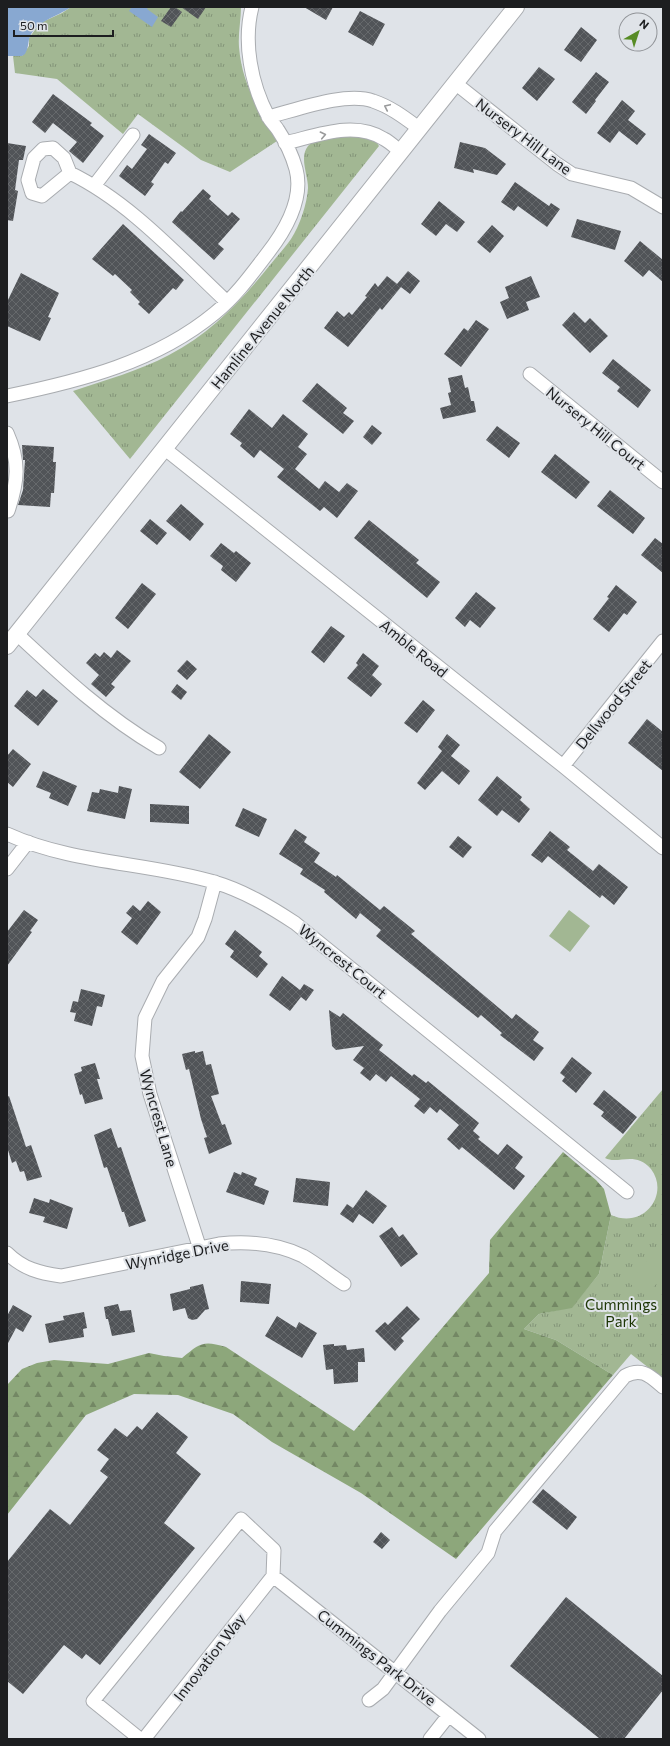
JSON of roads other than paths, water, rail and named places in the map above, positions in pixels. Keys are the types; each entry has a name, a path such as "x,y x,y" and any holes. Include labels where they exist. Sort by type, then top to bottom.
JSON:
{"main road":[{"name":"Hamline Avenue North","path":"12,640 516,7"}],"street":[{"path":"7,396 71,382 140,359 193,330 216,313 244,284 277,242 288,225 293,209 297,186 296,170 291,154 278,130 268,117 254,79 249,53 248,29 252,7"},
{"name":"Nursery Hill Lane","path":"455,83 557,164 572,174 631,188 663,207"},
{"path":"268,117 343,98 350,98 371,100 396,111 420,129"},
{"path":"285,143 345,130 365,131 384,138 401,152"},
{"path":"94,186 133,135"},
{"path":"70,173 110,196 227,302"},
{"name":"Nursery Hill Court","path":"530,374 663,482"},
{"path":"7,433 14,450 17,468 14,491 8,511"},
{"name":"Amble Road","path":"165,449 563,766 663,848"},
{"path":"12,640 118,723 160,748"},
{"name":"Dellwood Street","path":"563,766 663,641"},
{"name":"Wyncrest Court","path":"7,834 60,853 215,882 265,903 295,922 627,1192"},
{"path":"7,869 28,842"},
{"name":"Wyncrest Lane","path":"200,1249 150,1094 142,1056 145,1018 163,981 198,937 205,920 215,882"},
{"name":"Wynridge Drive","path":"7,1253 19,1263 38,1273 61,1276 236,1242 261,1243 303,1256 344,1284"},
{"path":"369,1700 383,1689 440,1611 488,1553 495,1532 625,1376 634,1371 642,1373 663,1387"},
{"path":"140,1739 92,1700 241,1519 274,1550 274,1576"},
{"name":"Cummings Park Drive","path":"274,1576 479,1739"},
{"name":"Innovation Way","path":"144,1739 274,1576"},
{"path":"430,1739 449,1715"}],"water":[{"path":"7,7 71,7 47,20 36,28 29,39 25,54 22,56 7,56"},
{"path":"132,7 148,7 147,9 158,17 152,27 129,11"}],"park label":[{"name":"Cummings Park","path":"621,1312"}]}
